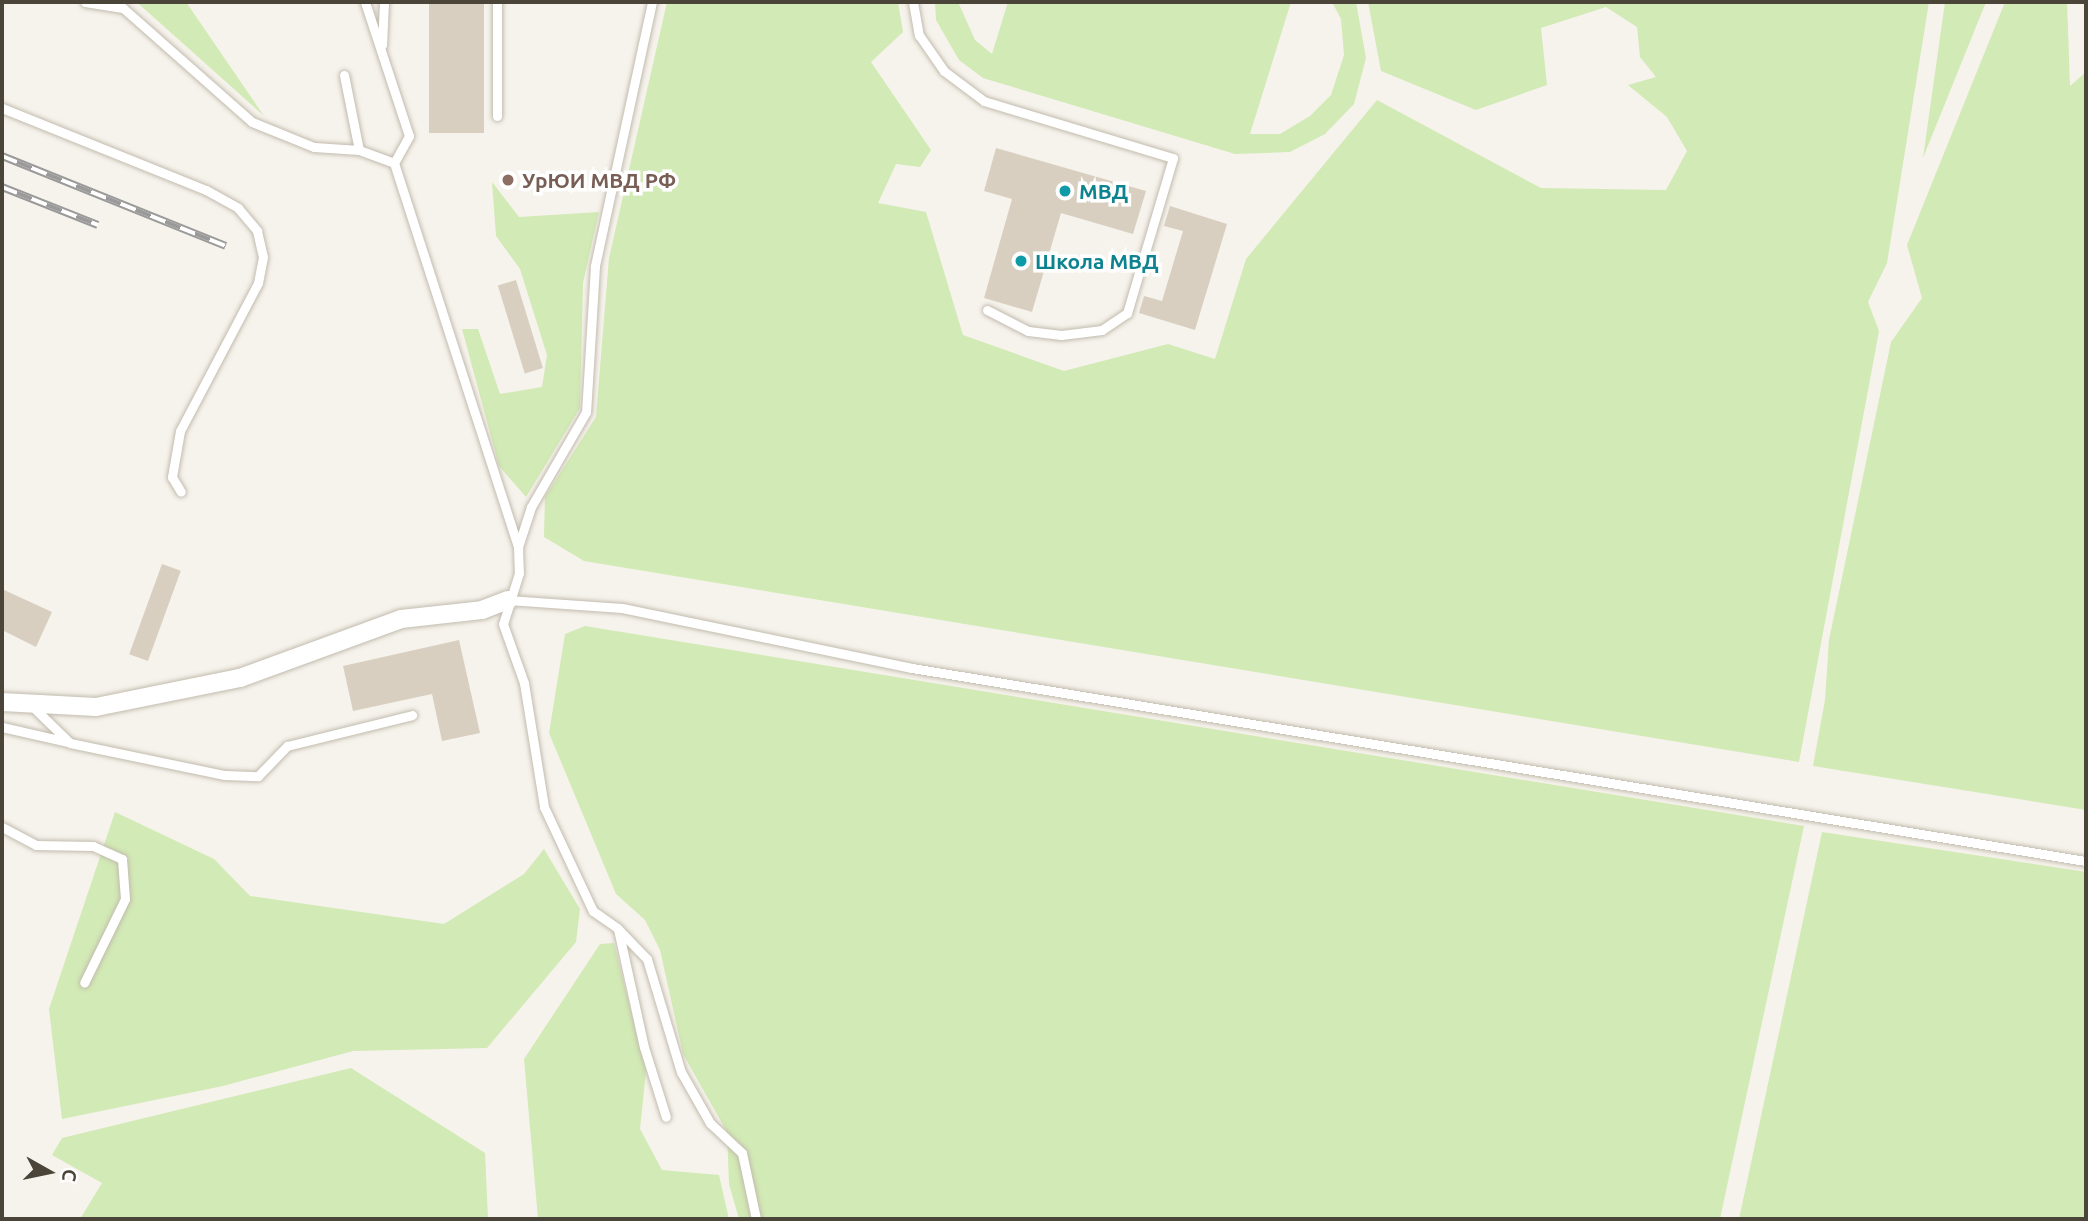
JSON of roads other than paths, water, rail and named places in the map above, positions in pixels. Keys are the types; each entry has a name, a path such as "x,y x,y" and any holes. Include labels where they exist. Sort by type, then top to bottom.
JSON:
{"street":[{"path":"2,702 96,707 240,678 401,619 482,610 508,600"}],"lane":[{"path":"85,2 121,5 252,122 314,147 359,150 394,163"},
{"path":"365,2 409,136 394,163 518,548 519,573 508,600 503,624 524,683 544,807 593,911 617,928 647,959 681,1072 710,1123 742,1153 756,1219"},
{"path":"382,51 384,2"},
{"path":"497,2 497,116"},
{"path":"518,548 531,507 586,412 595,267 652,2"},
{"path":"913,2 919,35 931,53 944,71 984,101 1172,158 1127,313 1102,330 1061,335 1028,331 987,310"},
{"path":"344,75 359,150"},
{"path":"2,108 206,190 238,208 257,231 263,257 258,283 180,431 172,477 181,492"},
{"path":"508,600 622,608 912,668 2086,861"},
{"path":"30,704 70,743"},
{"path":"2,727 135,760 258,776 287,746 412,716"},
{"path":"2,827 36,845 93,846 122,859 125,899 84,983"},
{"path":"617,928 644,1047 666,1117"}],"railway":[{"path":"2,156 226,246"},
{"path":"2,187 98,225"}],"place":[{"name":"УрЮИ МВД РФ","path":"508,180"},
{"name":"МВД","path":"1065,191"},
{"name":"Школа МВД","path":"1021,261"}]}
